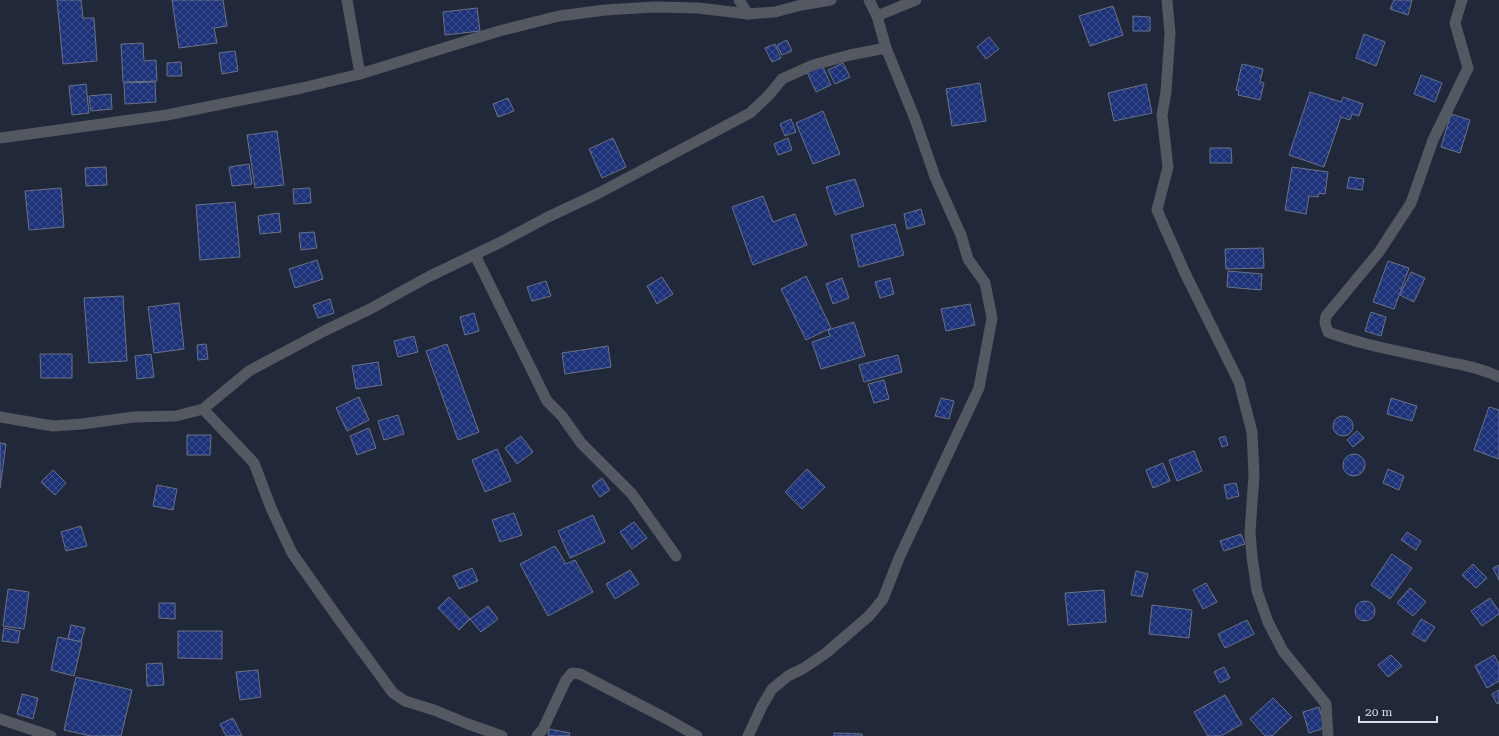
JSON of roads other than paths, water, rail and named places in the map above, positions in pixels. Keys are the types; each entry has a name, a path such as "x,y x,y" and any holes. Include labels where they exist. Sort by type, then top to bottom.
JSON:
{"street":[{"path":"347,0 360,74"},
{"path":"739,0 748,14"},
{"path":"0,138 167,116 288,91 360,74 499,31 559,16 605,10 655,7 698,8 748,14 775,12 801,5 831,0"},
{"path":"748,736 772,688 788,676 804,668 826,653 869,616 883,599 899,558 979,388 992,318 985,283 968,259 961,235 935,177 916,119 886,48 877,16 869,0"},
{"path":"877,16 916,0"},
{"path":"1167,0 1170,33 1166,92 1162,115 1168,167 1157,210 1185,272 1239,382 1252,432 1254,475 1250,532 1257,591 1268,622 1283,651 1326,704 1328,736"},
{"path":"1462,0 1455,23 1468,68 1433,140 1411,203 1379,252 1326,316 1325,323 1328,332 1338,336 1391,350 1478,368 1499,377"},
{"path":"0,412 0,417 53,426 82,424 134,417 176,416 203,410 249,371 324,331 370,309 430,276 599,193 750,113 769,95 782,79 813,65 850,55 886,48"},
{"path":"475,255 546,401 562,416 581,443 632,494 676,556"},
{"path":"203,410 254,463 262,480 271,508 292,553 393,693 405,701 434,710 502,736"},
{"path":"537,736 543,729 566,680 572,673 580,674 697,736"},
{"path":"0,719 51,736"}]}
